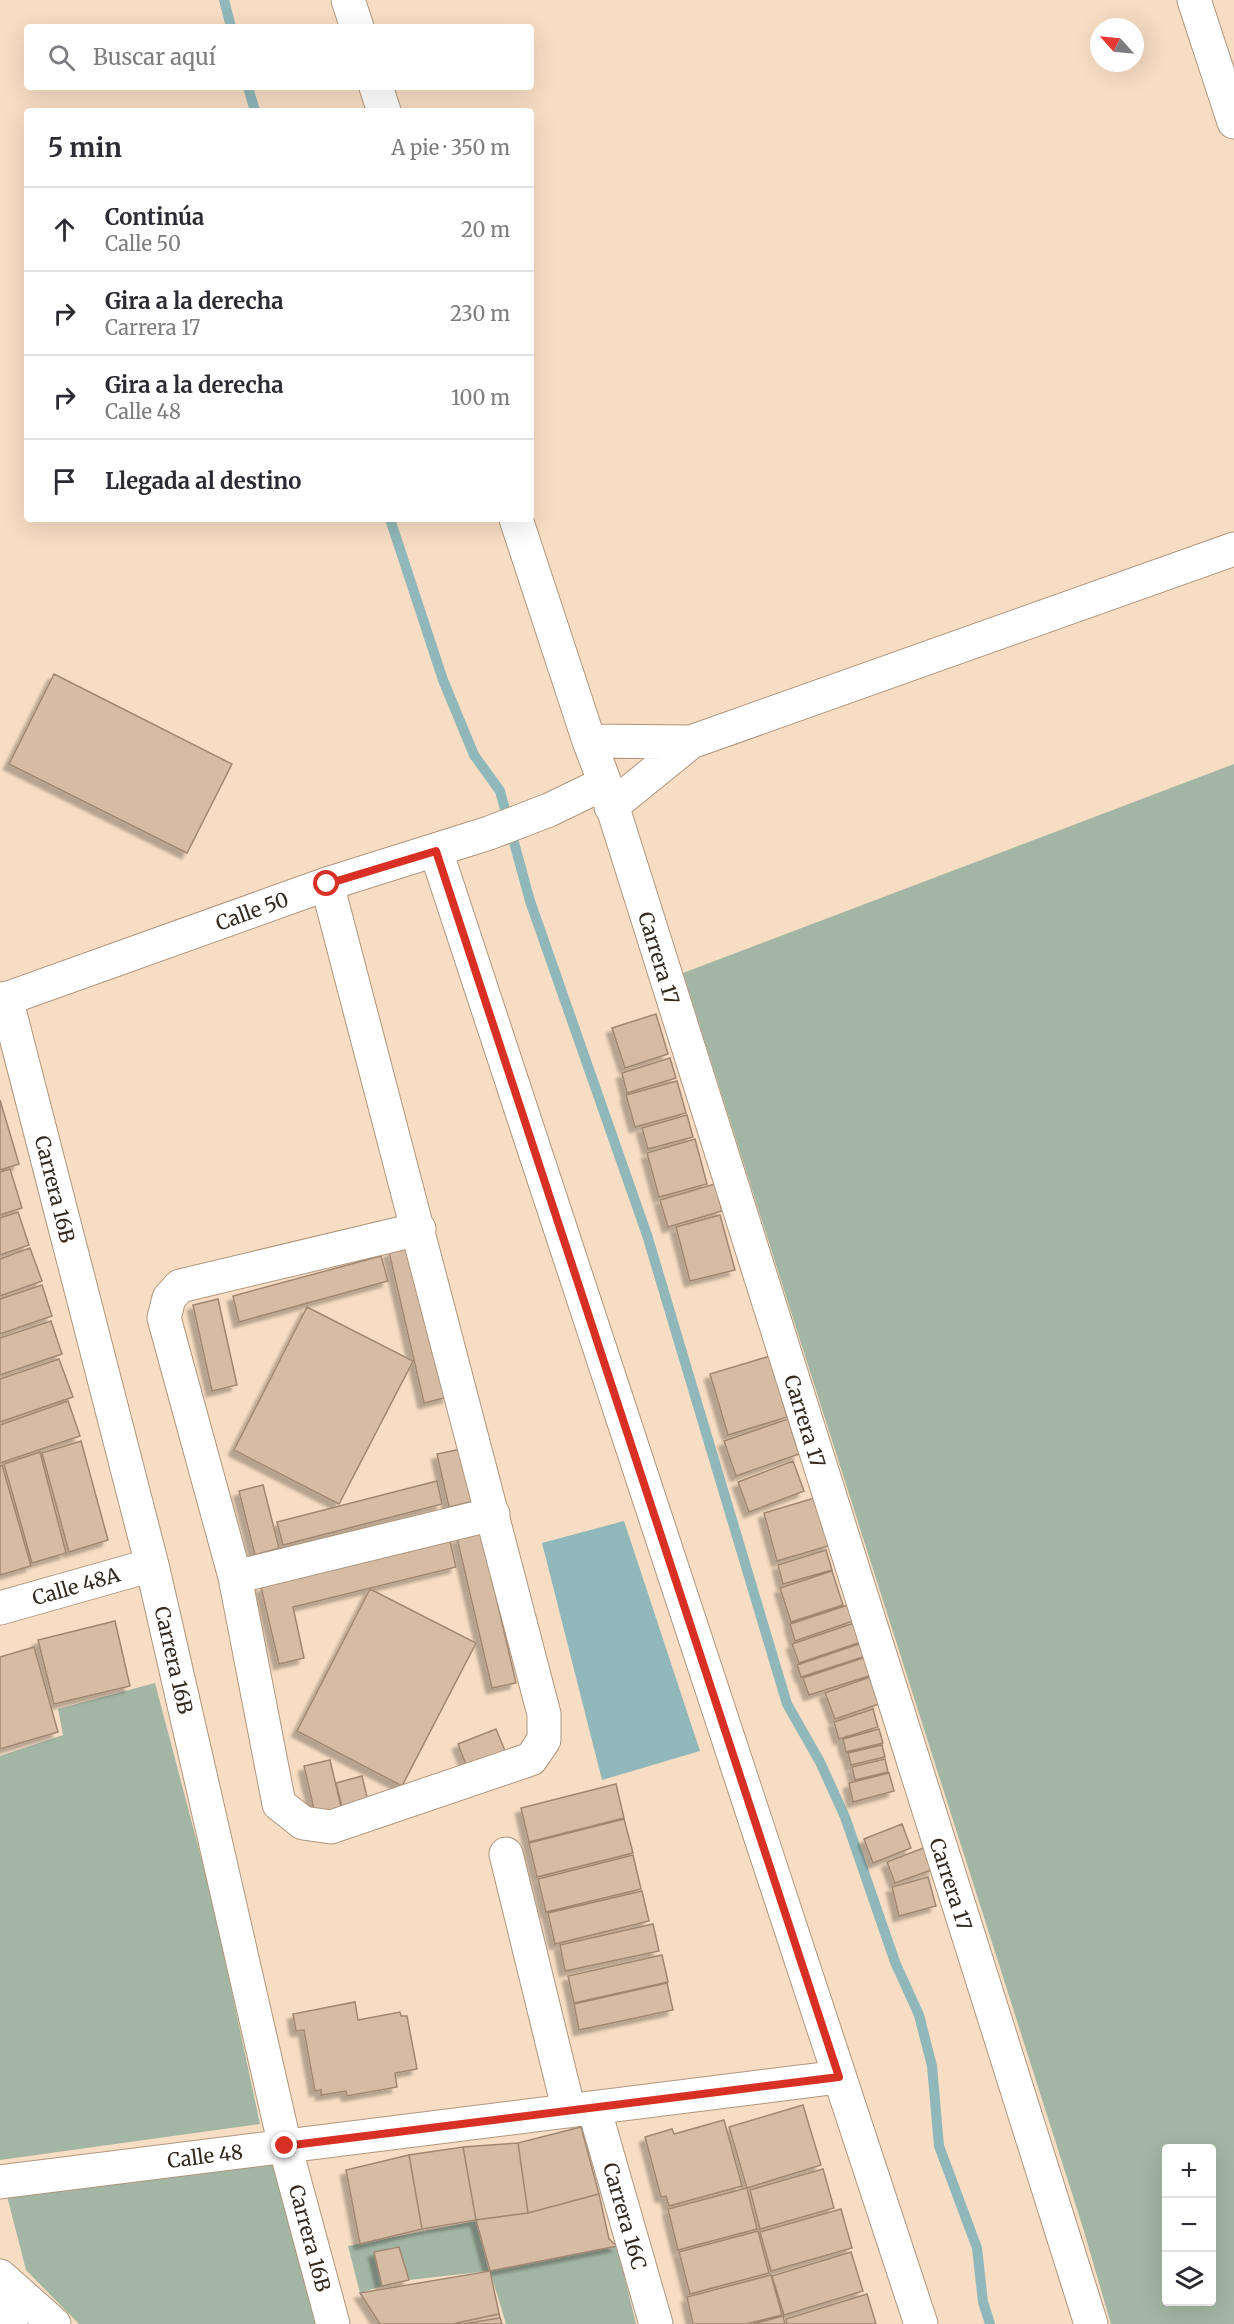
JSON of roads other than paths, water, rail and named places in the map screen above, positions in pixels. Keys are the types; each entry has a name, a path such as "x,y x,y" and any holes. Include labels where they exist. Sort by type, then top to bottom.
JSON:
{"street":[{"path":"348,0 356,24"},
{"path":"1194,0 1234,122"},
{"path":"377,90 383,108"},
{"name":"Carrera 17","path":"517,522 608,795 1091,2324"},
{"path":"589,741 691,742 1234,549"},
{"name":"Calle 50","path":"3,999 327,884 436,851 549,810 608,795 691,742"},
{"path":"436,851 921,2324"},
{"path":"327,884 419,1229 544,1714 544,1740 531,1759 331,1827 303,1823 279,1804 235,1577 164,1318 170,1298 180,1286 419,1229"},
{"name":"Carrera 16B","path":"3,999 152,1565 285,2146 333,2324"},
{"path":"235,1577 493,1514"},
{"name":"Calle 48A","path":"0,1608 152,1565"},
{"name":"Carrera 16C","path":"506,1854 581,2109 656,2324"},
{"name":"Calle 48","path":"0,2182 839,2077"},
{"path":"0,2277 11,2324"},
{"path":"0,2277 54,2324"}],"water":[{"path":"624,1521 700,1751 602,1780 542,1543"}],"waterway":[{"path":"224,0 230,24"},
{"path":"249,90 254,108"},
{"path":"391,522 443,680 474,755 500,791 530,901 647,1235 787,1704 820,1762 845,1817 895,1962 919,2015 932,2066 939,2146 977,2248 983,2302 990,2324"}]}
